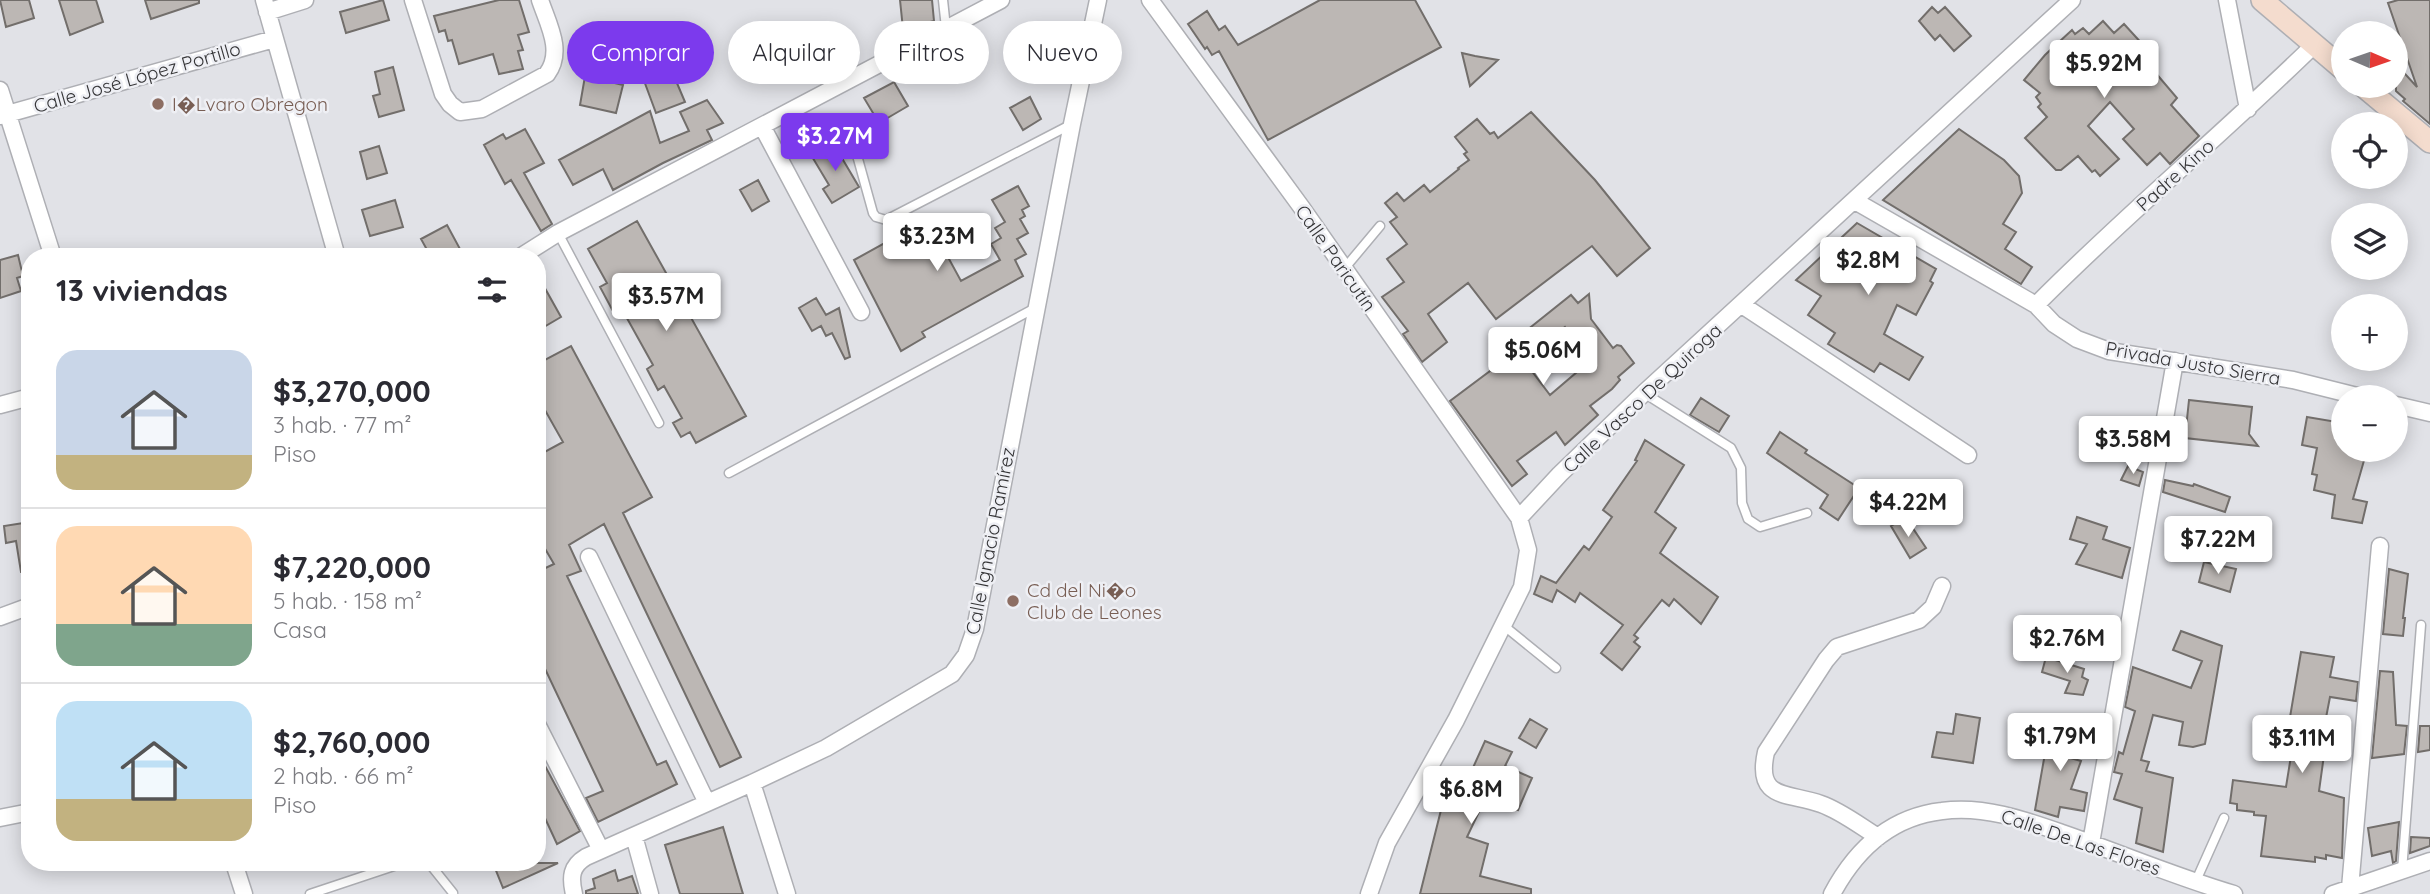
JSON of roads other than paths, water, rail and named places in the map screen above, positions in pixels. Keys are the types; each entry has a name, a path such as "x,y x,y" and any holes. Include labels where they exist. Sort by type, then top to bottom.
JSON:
{"street":[{"path":"304,0 265,6 334,248"},
{"path":"413,0 443,94 460,113 482,109 547,74 552,67 556,48 540,0"},
{"path":"961,21 1001,0"},
{"name":"Calle Ignacio Ramírez","path":"574,894 572,870 577,863 826,748 952,674 966,655 975,629 1098,0"},
{"name":"Calle Paricutín","path":"1150,0 1519,518"},
{"name":"Calle Vasco De Quiroga","path":"1519,518 1560,474 1644,393 2072,0"},
{"path":"2227,0 2248,109"},
{"path":"2262,0 2331,59"},
{"name":"Calle José López Portillo","path":"3,115 274,39"},
{"name":"Padre Kino","path":"2036,306 2099,242 2248,109 2314,45"},
{"path":"534,248 874,67"},
{"path":"0,90 3,115 50,248"},
{"path":"2377,98 2430,142"},
{"path":"762,126 861,313"},
{"name":"Privada Justo Sierra","path":"1855,201 2036,306 2054,324 2077,339 2109,351 2293,380 2331,390"},
{"path":"1742,305 1968,455"},
{"path":"2091,843 2175,361"},
{"path":"0,405 21,399"},
{"path":"2408,408 2430,413"},
{"path":"1368,894 1387,843 1456,720 1522,587 1528,550 1519,518"},
{"path":"2350,888 2380,546"},
{"path":"589,557 707,803"},
{"path":"1878,837 1822,804 1781,795 1766,785 1762,769 1766,751 1837,647 1919,620 1933,607 1942,586"},
{"path":"0,617 21,609"},
{"path":"546,741 601,850"},
{"path":"752,783 787,894"},
{"name":"Calle De Las Flores","path":"1832,894 1857,854 1886,830 1942,810 1989,811 2091,843 2195,883 2234,894"},
{"path":"0,818 21,814"},
{"path":"634,836 650,894"},
{"path":"2333,894 2430,861"},
{"path":"237,871 244,894"}],"lane":[{"path":"943,0 945,21"},
{"path":"855,148 873,213 886,220 1072,124"},
{"path":"1344,269 1380,226"},
{"path":"558,233 659,423"},
{"path":"729,473 1037,307"},
{"path":"1644,393 1731,448 1741,468 1742,503 1748,519 1760,527 1807,513"},
{"path":"1503,625 1556,668"},
{"path":"2402,871 2421,625"},
{"path":"2195,883 2224,818"},
{"path":"310,894 379,871"},
{"path":"436,871 453,892"}],"place":[{"name":"I�Lvaro Obregon","path":"158,104"},
{"name":"Cd del Ni�o Club de Leones","path":"1013,601"}]}
